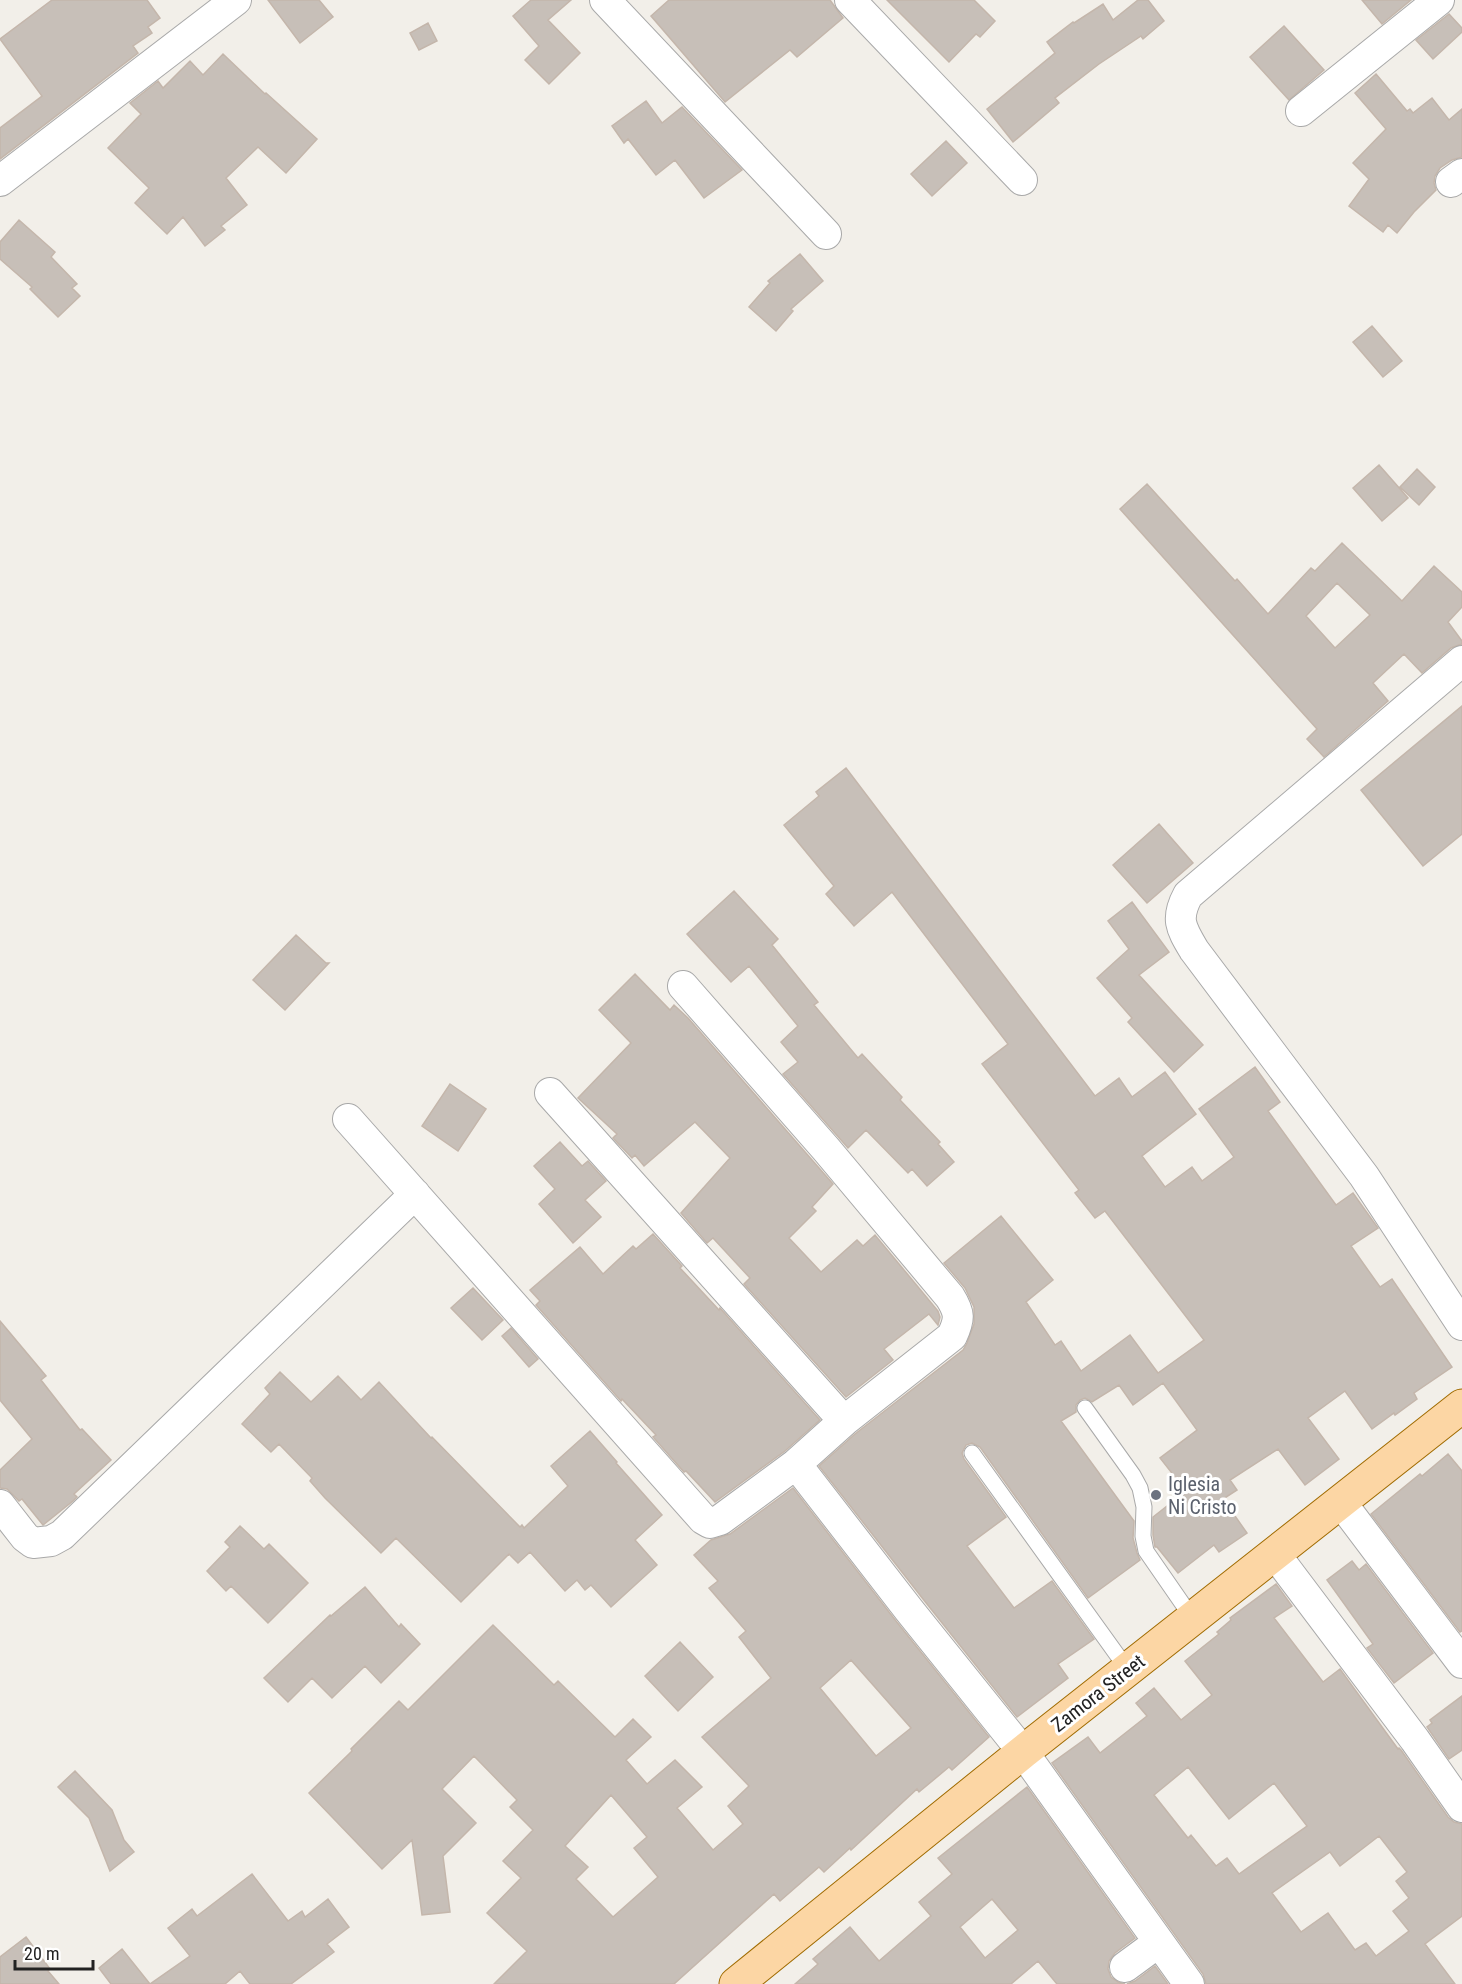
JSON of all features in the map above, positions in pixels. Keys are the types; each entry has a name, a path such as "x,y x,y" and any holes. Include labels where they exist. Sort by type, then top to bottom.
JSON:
{"main road":[{"name":"Zamora Street","path":"736,1984 1023,1752 1462,1406"}],"street":[{"path":"0,181 236,0"},
{"path":"605,0 826,234"},
{"path":"850,0 1022,180"},
{"path":"1301,111 1439,0"},
{"path":"1462,662 1188,895 1180,910 1182,930 1194,950 1364,1176 1462,1325"},
{"path":"348,1119 703,1519 710,1523 720,1520 796,1464 844,1421 952,1336 959,1321 956,1307 950,1297 826,1149 683,986"},
{"path":"550,1094 844,1421"},
{"path":"0,1504 25,1538 33,1544 51,1541 62,1535 415,1194"},
{"path":"796,1464 1023,1752 1189,1984"},
{"path":"1340,1501 1462,1663"},
{"path":"1275,1554 1415,1740 1462,1807"},
{"path":"1125,1967 1159,1942"}],"lane":[{"path":"1084,1408 1140,1488 1144,1507 1143,1536 1146,1551 1193,1619"},
{"path":"972,1453 1128,1670"}],"building":[{"path":"52,0 147,0 160,18 148,27 152,33 133,46 138,53 0,159 0,128 42,96 0,39"},
{"path":"268,0 319,0 333,17 300,43"},
{"path":"531,0 571,0 548,20 580,53 549,84 525,60 539,46 513,16"},
{"path":"669,0 830,0 843,18 797,57 790,50 725,102 651,16"},
{"path":"887,0 974,0 995,21 980,37 976,34 949,62"},
{"path":"1138,0 1148,0 1164,21 1143,39 1141,36 1099,64 1055,98 1059,103 1013,142 987,109 1055,53 1047,42 1073,22 1103,4 1113,20"},
{"path":"1362,0 1411,0 1382,24"},
{"path":"1449,14 1462,28 1462,32 1433,59 1416,40"},
{"path":"428,23 437,41 419,50 410,33"},
{"path":"1284,26 1324,70 1289,100 1250,57"},
{"path":"223,54 317,139 286,173 258,147 226,178 247,205 221,226 225,230 205,246 183,217 167,234 135,203 149,188 108,148 141,114 130,103 158,81 163,88 190,61 203,75"},
{"path":"1376,74 1407,111 1410,109 1413,113 1432,98 1449,120 1462,109 1462,157 1440,168 1435,176 1436,190 1397,233 1388,225 1383,232 1349,206 1369,179 1353,163 1386,129 1355,93"},
{"path":"646,101 662,123 682,107 742,170 704,198 675,160 656,175 628,139 624,143 612,126"},
{"path":"946,141 967,163 932,196 911,174"},
{"path":"19,220 55,252 51,257 77,284 72,288 80,296 58,317 30,289 32,287 0,259 0,242"},
{"path":"800,254 823,281 791,309 793,311 776,331 749,307 770,283 768,281"},
{"path":"1372,326 1402,361 1383,377 1353,342"},
{"path":"1379,465 1408,498 1382,521 1353,488"},
{"path":"1417,469 1435,487 1419,505 1400,487"},
{"path":"1147,484 1268,614 1311,568 1315,571 1342,543 1402,601 1434,566 1462,592 1462,607 1448,622 1462,644 1451,648 1422,673 1404,654 1373,683 1388,701 1324,757 1307,739 1317,729 1120,509","holes":["1337,583 1370,615 1335,648 1306,616"]},
{"path":"1462,706 1462,834 1423,866 1361,790"},
{"path":"846,768 1095,1096 1119,1078 1132,1097 1165,1072 1196,1114 1142,1156 1165,1187 1192,1167 1202,1181 1234,1157 1199,1109 1255,1067 1280,1102 1268,1111 1336,1205 1353,1193 1378,1228 1351,1246 1380,1287 1392,1279 1452,1367 1414,1393 1417,1399 1372,1429 1345,1391 1308,1418 1339,1459 1305,1485 1278,1449 1230,1480 1237,1490 1223,1499 1247,1533 1219,1552 1214,1545 1178,1573 1155,1547 1153,1517 1186,1491 1160,1458 1197,1430 1163,1383 1133,1405 1119,1385 1092,1402 1085,1398 1080,1400 1076,1405 1076,1412 1061,1421 1134,1521 1133,1538 1140,1560 1088,1598 980,1447 972,1443 966,1445 962,1453 964,1459 1006,1517 967,1546 1014,1608 1052,1581 1094,1639 1058,1664 1068,1678 1017,1717 819,1466 855,1434 963,1350 974,1324 974,1307 965,1288 944,1263 1001,1216 1053,1280 1026,1302 1055,1345 1061,1341 1081,1371 1130,1335 1158,1373 1204,1340 1105,1211 1095,1218 1075,1193 1079,1190 982,1064 1008,1044 892,892 854,926 826,894 834,886 784,825 819,796 816,792"},
{"path":"1159,824 1193,863 1147,903 1113,865"},
{"path":"734,891 778,939 772,945 818,1002 814,1005 858,1058 862,1054 902,1097 900,1100 940,1142 938,1144 954,1162 927,1186 912,1169 908,1173 866,1130 848,1148 783,1074 798,1062 781,1042 798,1026 749,966 731,982 687,934"},
{"path":"1132,902 1169,952 1139,975 1203,1045 1174,1072 1128,1022 1132,1018 1097,978 1129,949 1108,921"},
{"path":"296,935 326,963 329,963 285,1010 253,980"},
{"path":"635,974 670,1010 674,1005 688,1018 833,1184 812,1207 816,1211 789,1238 821,1272 857,1240 863,1246 875,1235 938,1311 940,1317 938,1325 929,1314 884,1349 893,1360 846,1397 744,1284 750,1278 713,1238 707,1243 681,1213 730,1158 695,1122 644,1166 635,1155 632,1158 613,1138 617,1134 578,1098 631,1043 599,1010"},
{"path":"450,1084 486,1109 458,1151 422,1126"},
{"path":"560,1142 582,1166 588,1161 606,1181 585,1200 601,1217 573,1243 539,1204 555,1189 534,1166"},
{"path":"653,1234 682,1266 680,1268 719,1310 720,1308 820,1420 785,1451 715,1502 686,1471 684,1472 653,1437 656,1435 622,1399 621,1401 536,1305 540,1301 530,1290 580,1247 603,1274 633,1246 636,1249"},
{"path":"473,1288 503,1320 482,1340 451,1308"},
{"path":"0,1321 46,1376 41,1380 80,1430 82,1429 111,1460 74,1494 77,1497 73,1501 43,1525 22,1499 19,1501 7,1489 0,1488 0,1470 32,1439 0,1400"},
{"path":"511,1328 538,1359 529,1367 502,1336"},
{"path":"280,1372 311,1402 338,1376 361,1400 379,1382 431,1438 520,1527 522,1525 524,1528 568,1486 551,1466 590,1431 662,1515 635,1540 657,1565 611,1607 591,1585 585,1590 577,1580 565,1591 530,1552 518,1563 509,1554 461,1602 396,1538 381,1553 325,1498 310,1481 312,1478 279,1444 271,1452 242,1424 270,1394 265,1388"},
{"path":"1448,1454 1462,1471 1462,1631 1460,1632 1371,1514"},
{"path":"793,1488 989,1737 952,1770 949,1767 919,1792 917,1789 824,1872 819,1867 780,1901 774,1894 674,1984 494,1984 527,1951 487,1913 521,1878 503,1861 533,1830 510,1807 517,1800 474,1756 442,1789 476,1823 443,1856 450,1912 422,1915 412,1840 382,1869 309,1793 399,1701 408,1710 493,1625 554,1685 558,1681 615,1737 633,1719 651,1737 626,1760 647,1784 675,1760 702,1787 677,1808 713,1850 743,1824 728,1806 749,1786 702,1737 771,1678 739,1637 746,1631 709,1588 718,1581 694,1555 711,1540 730,1534","holes":["851,1660 911,1728 876,1756 820,1688","611,1795 647,1837 634,1848 658,1877 613,1917 576,1879 588,1867 565,1846"]},
{"path":"240,1526 264,1549 269,1544 308,1583 268,1623 231,1586 226,1591 207,1571 230,1547 225,1542"},
{"path":"1352,1561 1359,1570 1366,1564 1433,1653 1394,1683 1367,1648 1373,1644 1327,1580"},
{"path":"1276,1584 1292,1606 1274,1618 1323,1682 1340,1669 1448,1817 1462,1824 1462,1916 1425,1944 1455,1984 1206,1984 1203,1974 1052,1763 1088,1737 1100,1753 1147,1716 1136,1703 1154,1688 1181,1720 1212,1695 1185,1661 1219,1634 1217,1632 1231,1620 1230,1618","holes":["1188,1767 1229,1819 1274,1783 1307,1826 1239,1874 1227,1858 1216,1866 1191,1835 1188,1838 1154,1795","1379,1836 1407,1872 1396,1881 1409,1898 1393,1911 1409,1931 1376,1956 1366,1943 1355,1950 1328,1913 1301,1932 1272,1893 1330,1852 1340,1866"]},
{"path":"365,1587 399,1627 401,1624 420,1644 381,1683 365,1666 332,1698 312,1678 288,1702 264,1678 330,1615"},
{"path":"680,1642 713,1677 678,1711 645,1676"},
{"path":"1462,1696 1462,1750 1449,1759 1427,1727 1432,1723 1430,1720"},
{"path":"75,1771 112,1810 124,1840 134,1852 110,1871 89,1818 58,1787"},
{"path":"1027,1787 1135,1938 1115,1953 1109,1961 1108,1969 1111,1977 1125,1984 1057,1984 1038,1961 1011,1984 795,1984 818,1964 813,1959 850,1927 879,1961 931,1916 919,1902 952,1874 938,1858","holes":["992,1899 1018,1930 985,1958 960,1927"]},
{"path":"252,1874 288,1921 302,1911 305,1917 328,1899 349,1927 327,1944 334,1952 291,1984 250,1984 240,1971 225,1984 150,1984 190,1956 168,1928 192,1909 197,1916"},
{"path":"26,1937 59,1984 0,1984 0,1957"},
{"path":"122,1949 150,1984 111,1984 99,1968"},
{"path":"1155,1966 1168,1984 1127,1984 1135,1981"}],"place":[{"name":"Iglesia Ni Cristo","path":"1156,1495"}]}
